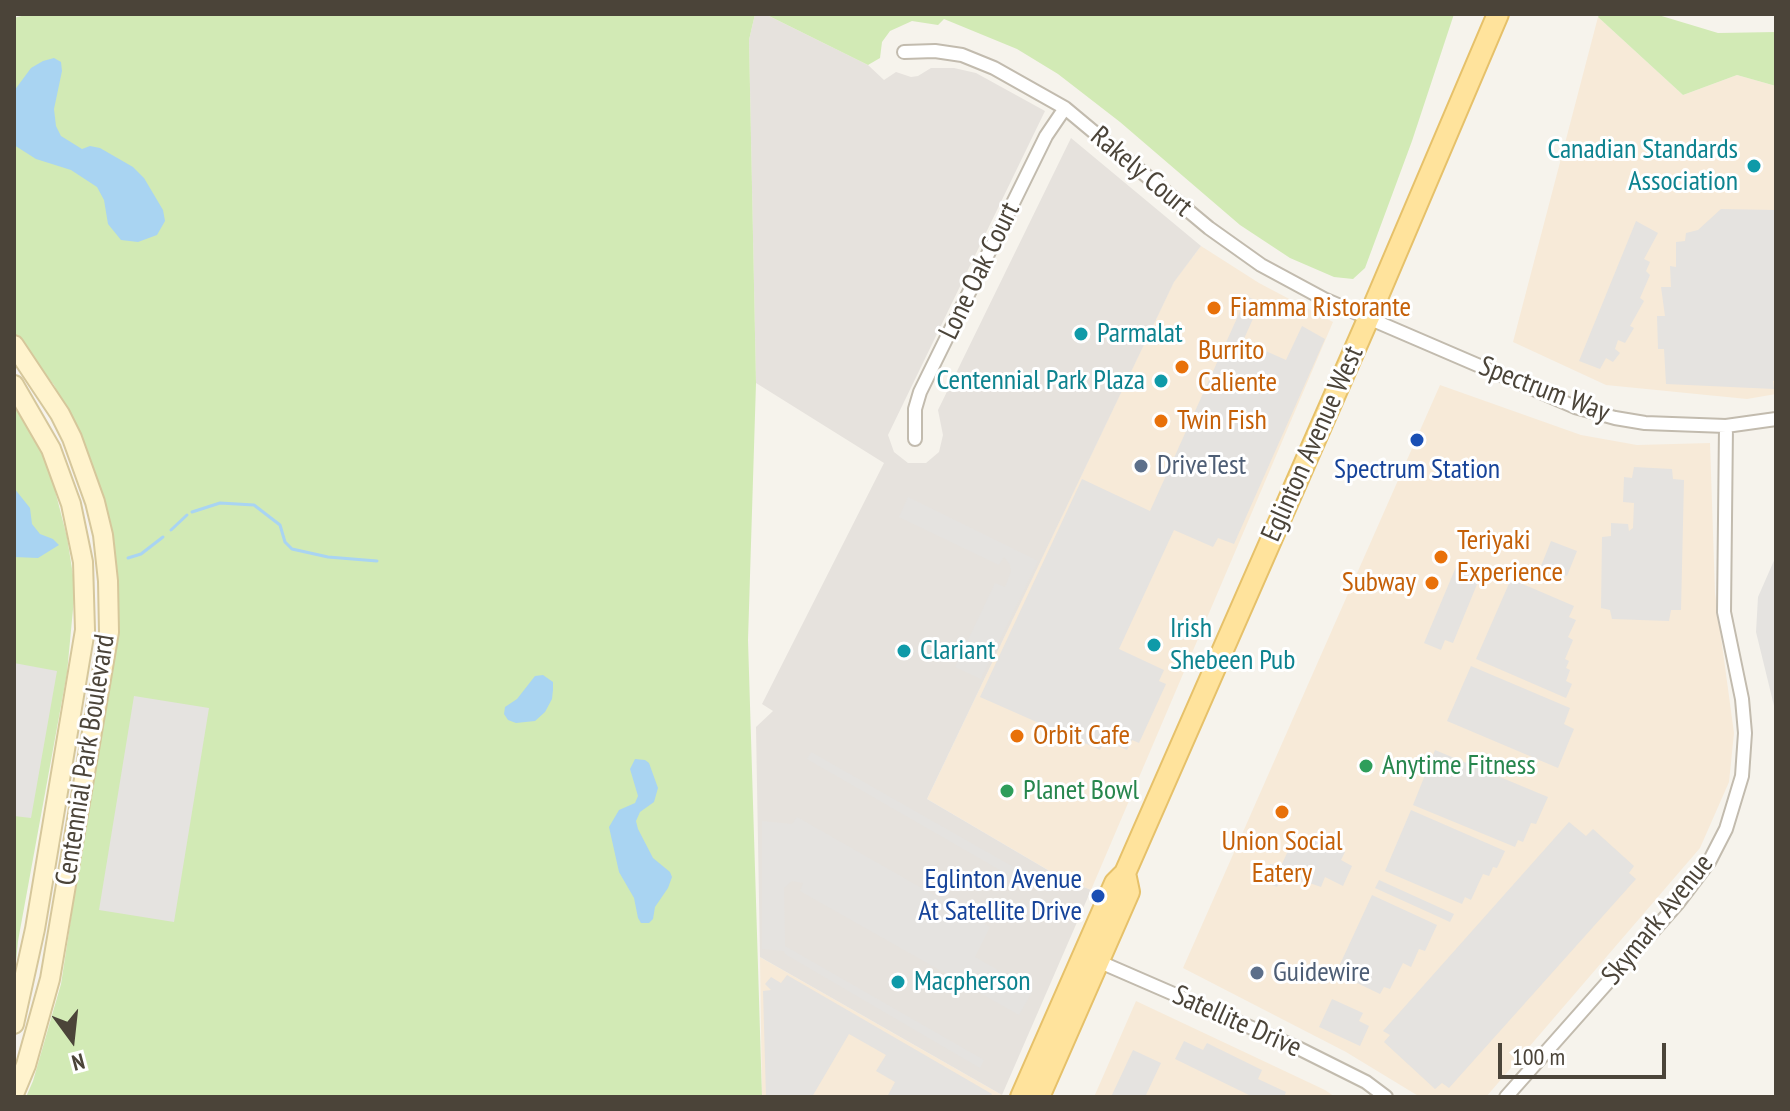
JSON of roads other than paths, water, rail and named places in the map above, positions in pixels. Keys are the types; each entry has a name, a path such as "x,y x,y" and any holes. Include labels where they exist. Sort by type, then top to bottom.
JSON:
{"main road":[{"name":"Eglinton Avenue West","path":"1039,1097 1091,958 1115,883 1125,873 1498,14"},
{"name":"Eglinton Avenue West","path":"1021,1097 1091,958"}],"street":[{"name":"Rakely Court","path":"904,52 935,51 962,55 994,68 1065,108 1190,213 1249,258 1304,289 1369,317"},
{"name":"Lone Oak Court","path":"915,439 915,409 920,392 1046,136 1065,108"},
{"name":"Spectrum Way","path":"1369,317 1575,407 1645,423 1726,426 1776,419"},
{"name":"Centennial Park Boulevard","path":"14,345 60,414 88,481 103,535 109,632 50,979 26,1065 14,1094"},
{"name":"Centennial Park Boulevard","path":"14,385 40,425 71,504 83,562 85,630 35,929 14,1024"},
{"name":"Skymark Avenue","path":"1506,1097 1678,903 1709,862 1726,829 1742,776 1745,733 1740,688 1724,612 1726,426"},
{"name":"Satellite Drive","path":"1091,958 1298,1048 1366,1082 1386,1097"}],"water":[{"path":"54,58 61,62 62,71 54,109 61,136 82,149 90,146 100,148 133,167 144,178 163,210 165,221 157,235 138,242 121,240 108,224 104,200 97,187 71,170 36,159 14,145 14,91 31,68"},
{"path":"14,488 30,508 32,524 40,534 59,545 38,558 14,557"},
{"path":"543,675 553,682 552,699 545,712 535,721 516,723 508,720 504,714 505,707 517,699 535,676"},
{"path":"635,759 649,763 658,788 654,802 640,812 636,821 638,829 653,858 672,877 649,923 641,923 638,918 634,898 619,872 609,827 619,810 635,803 638,796 630,769"}],"waterway":[{"path":"192,512 220,503 254,505 280,525 285,542 292,549 328,557 377,561"},
{"path":"171,530 187,515"},
{"path":"128,558 141,554 163,537"}],"place":[{"name":"Canadian Standards Association","path":"1754,166"},
{"name":"Fiamma Ristorante","path":"1214,308"},
{"name":"Parmalat","path":"1081,334"},
{"name":"Burrito Caliente","path":"1182,367"},
{"name":"Centennial Park Plaza","path":"1161,381"},
{"name":"Twin Fish","path":"1161,421"},
{"name":"Spectrum Station","path":"1417,440"},
{"name":"DriveTest","path":"1141,466"},
{"name":"Teriyaki Experience","path":"1441,557"},
{"name":"Subway","path":"1432,583"},
{"name":"Irish Shebeen Pub","path":"1154,645"},
{"name":"Clariant","path":"904,651"},
{"name":"Orbit Cafe","path":"1017,736"},
{"name":"Anytime Fitness","path":"1366,766"},
{"name":"Planet Bowl","path":"1007,791"},
{"name":"Union Social Eatery","path":"1282,812"},
{"name":"Eglinton Avenue At Satellite Drive","path":"1098,896"},
{"name":"Guidewire","path":"1257,973"},
{"name":"Macpherson","path":"898,982"}]}
